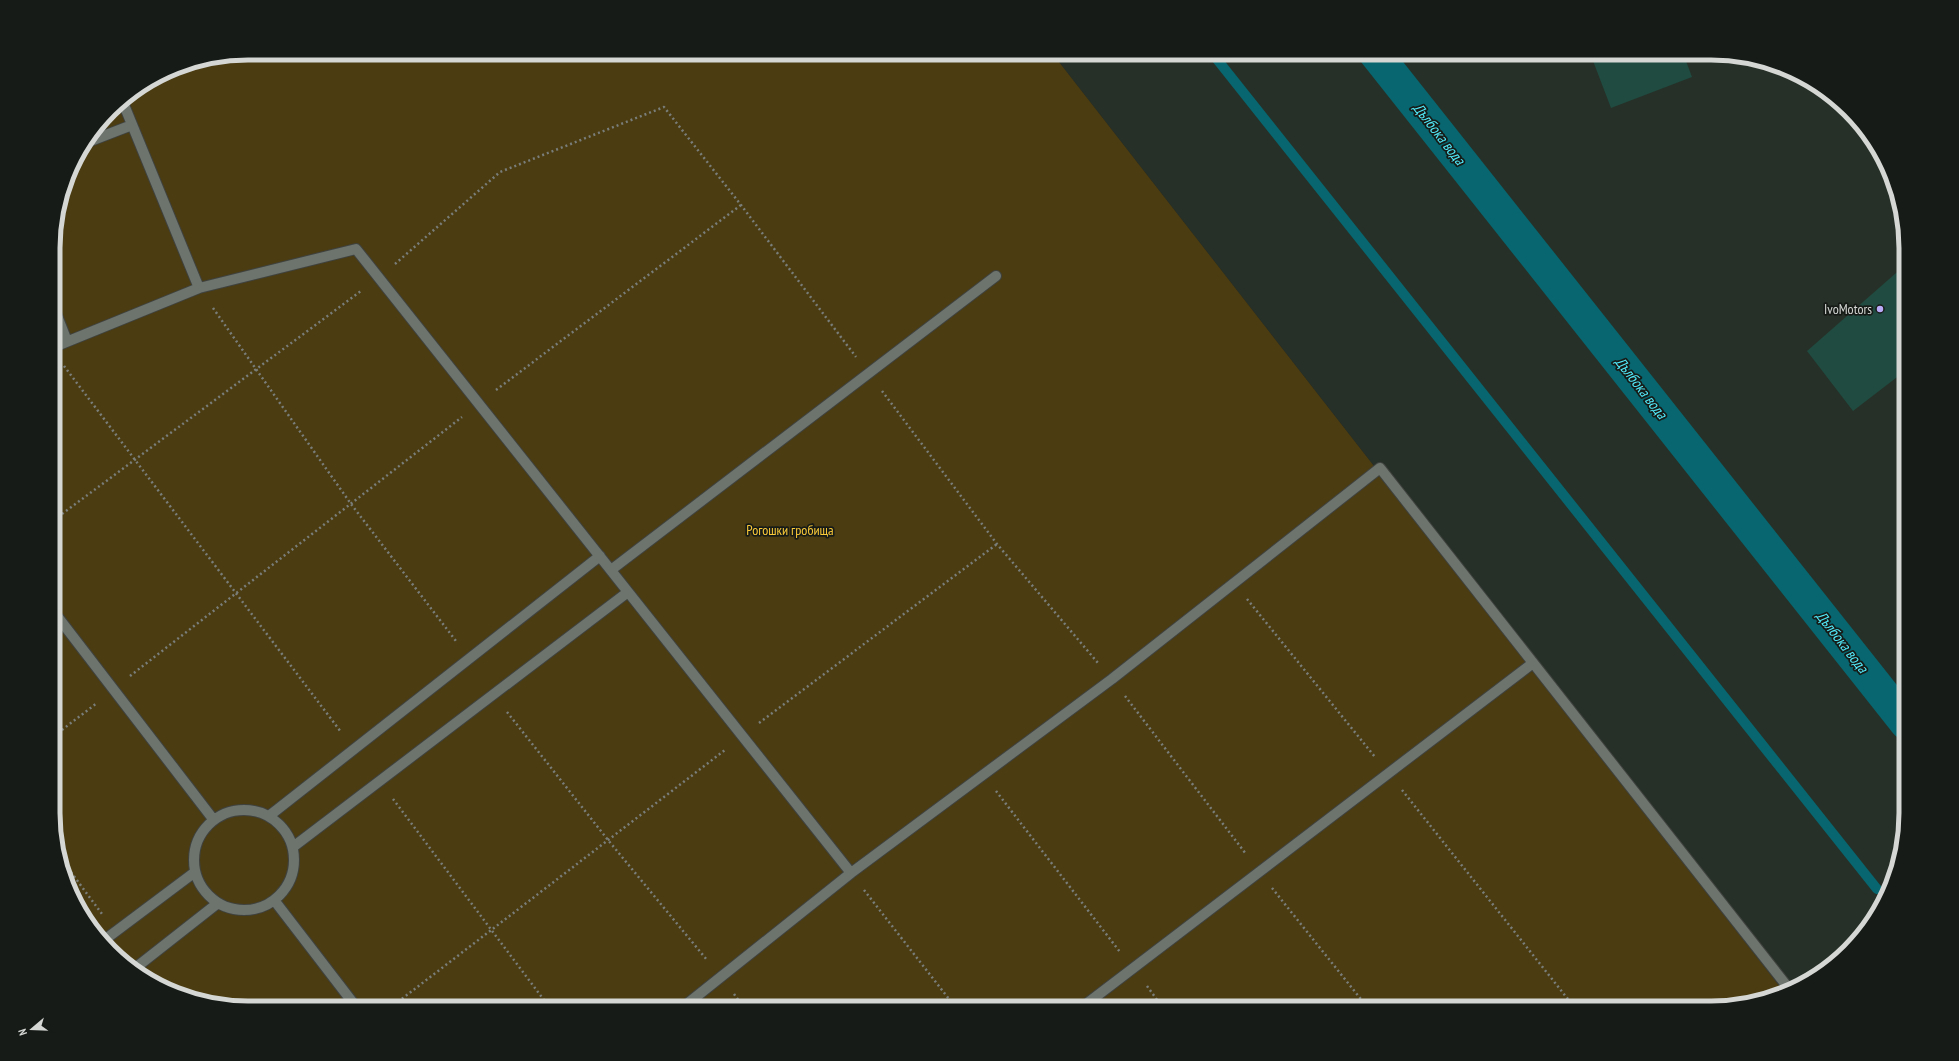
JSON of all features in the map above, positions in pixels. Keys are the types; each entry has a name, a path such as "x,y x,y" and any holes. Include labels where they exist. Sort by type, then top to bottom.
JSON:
{"lane":[{"path":"125,107 198,288"},
{"path":"95,139 132,125"},
{"path":"60,345 198,288 356,248 850,873"},
{"path":"611,570 996,276"},
{"path":"60,324 67,342"},
{"path":"691,1001 850,873 1112,679 1380,468 1786,985"},
{"path":"269,816 600,556"},
{"path":"293,846 628,592"},
{"path":"60,620 213,819"},
{"path":"1090,1001 1533,663"},
{"path":"250,809 269,816 284,829 293,846 294,866 287,885 274,900 256,909 237,910 218,904 203,890 195,872 193,853 200,834 213,819 231,811 250,809"},
{"path":"108,938 195,872"},
{"path":"274,900 352,1001"},
{"path":"139,965 218,904"}],"path":[{"path":"60,516 379,277 500,172 664,107 741,204 997,544 1112,679 1260,872 1362,1001"},
{"path":"60,731 479,403 741,204"},
{"path":"63,365 354,749"},
{"path":"399,1001 742,736 997,544"},
{"path":"1234,583 1389,773 1568,1001"},
{"path":"983,774 1158,1001"},
{"path":"379,781 545,1001"},
{"path":"850,873 951,1001"}],"shaded area":[{"path":"1057,60 1723,60 1760,66 1794,79 1805,85 1835,107 1860,134 1874,154 1885,176 1893,199 1899,236 1899,825 1893,862 1885,885 1874,907 1860,927 1844,946 1825,962 1805,976 1781,988"}],"green space":[{"name":"Рогошки гробища","path":"236,60 1057,60 1781,988 1760,995 1723,1001 236,1001 199,995 165,982 134,962 115,946 85,907 74,885 66,862 60,825 60,236 66,199 79,165 99,134 115,115 154,85 176,74 199,66"}],"building":[{"path":"1593,60 1686,60 1692,77 1611,108"},
{"name":"IvoMotors","path":"1899,270 1899,376 1853,411 1807,351"}],"waterway":[{"path":"1218,60 1877,889"},
{"name":"Дълбока вода","path":"1381,60 1899,714"}],"place":[{"name":"IvoMotors","path":"1880,309"}]}
